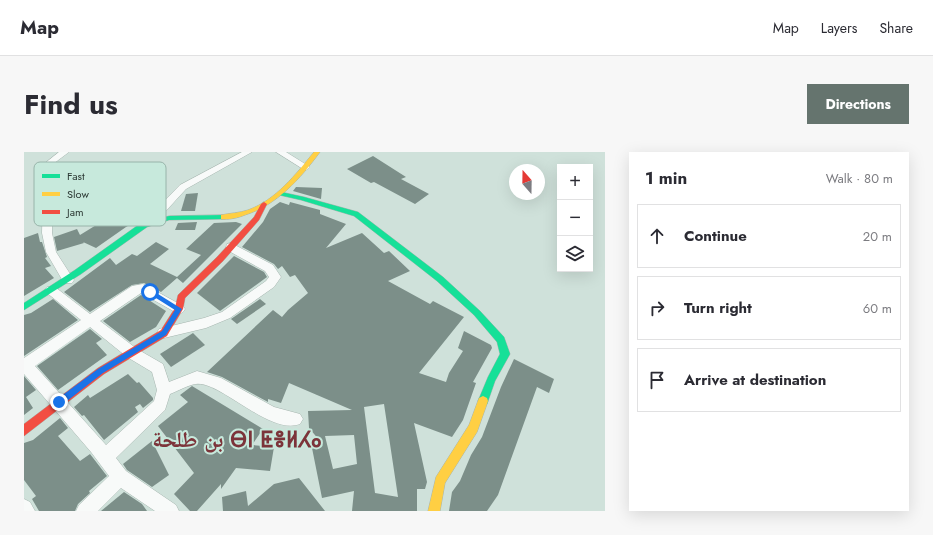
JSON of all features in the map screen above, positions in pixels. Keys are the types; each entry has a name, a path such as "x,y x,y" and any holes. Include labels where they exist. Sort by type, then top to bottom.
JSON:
{"street":[{"path":"49,162 65,152"},
{"path":"166,205 183,187 248,152"},
{"path":"280,152 306,167"},
{"path":"166,219 184,216 227,218 247,213 281,194 306,167 317,152"},
{"path":"281,194 356,214 440,279 477,312 501,340 505,354 492,380 474,428 440,481 434,511"},
{"path":"164,333 179,309 181,297 231,247 257,218 264,204"},
{"path":"47,226 51,252 68,280"},
{"path":"24,307 68,280 143,226"},
{"path":"24,431 59,402 101,371 164,333 226,315 270,284 275,276 269,268 231,247"},
{"path":"170,511 120,477 106,457 59,402 24,365 136,289 143,288 179,309"},
{"path":"51,290 132,353 158,368 164,390 160,405 106,457"},
{"path":"164,390 197,377 216,383 272,414 295,419"},
{"path":"85,511 120,477"}],"building":[{"path":"373,156 406,177 401,179 429,194 415,204 374,182 371,183 347,169"},
{"path":"296,187 322,188 321,199 293,191"},
{"path":"198,193 195,211 181,211 186,194"},
{"path":"280,202 289,205 290,202 320,210 320,214 346,224 326,248 362,233 384,253 389,251 410,271 388,281 430,304 433,301 464,317 419,373 446,382 449,373 463,351 458,348 464,331 491,345 492,348 473,382 476,383 463,420 452,437 414,423 427,482 425,489 417,489 417,511 352,511 354,491 322,498 311,443 320,441 309,428 308,411 352,410 289,383 281,403 268,399 268,402 222,377 207,372 273,310 282,317 308,293 295,275 290,277 282,266 278,269 274,264 242,247 263,222 270,209","holes":["384,404 398,497 375,493 364,407","354,435 357,464 333,469 325,436"]},
{"path":"197,222 195,230 175,230 178,223"},
{"path":"236,222 242,224 183,283 177,278 161,292 144,283 132,285 90,312 64,292 110,258 116,265 132,254 137,256 156,242 169,249 150,264 177,277 201,255 186,249 214,223"},
{"path":"95,226 128,226 96,248 83,242 84,243 57,251 54,237 77,229 80,235"},
{"path":"38,233 40,242 42,242 47,257 45,258 51,266 45,268 54,278 24,296 24,238"},
{"path":"234,256 264,272 267,277 220,311 197,293"},
{"path":"141,295 166,311 156,327 130,342 103,321"},
{"path":"53,299 78,320 24,356 24,315 31,313"},
{"path":"260,299 266,304 237,324 231,319"},
{"path":"90,329 102,339 96,343 107,355 58,390 37,366"},
{"path":"193,333 205,345 171,367 160,354"},
{"path":"514,359 554,379 549,393 537,387 498,495 487,511 449,511 452,492 460,481 471,455 482,437 501,387"},
{"path":"128,374 137,383 139,382 153,398 153,400 143,408 140,404 135,407 138,412 104,440 84,415 82,416 74,407 88,395 90,398"},
{"path":"24,376 36,390 26,397 33,408 24,415"},
{"path":"192,386 263,429 252,445 274,447 270,471 236,468 221,489 221,484 197,511 190,511 174,494 194,473 158,426 188,402 180,395"},
{"path":"60,418 68,428 58,436 80,461 90,454 107,476 89,491 90,493 78,504 75,511 39,511 32,499 36,496 24,480 24,443 33,440"},
{"path":"152,441 169,475 152,487 127,470 123,464"},
{"path":"299,478 325,511 223,511 222,497 246,491 248,506 274,484"},
{"path":"124,492 142,504 147,511 101,511"}],"traffic: fast":[{"path":"281,194 302,198 356,214 440,279 477,313 501,340 505,354 491,380 483,401"},
{"path":"166,219 223,217"},
{"path":"24,307 78,272 143,226"}],"traffic: slow":[{"path":"223,217 252,211 277,196 288,186 317,152"},
{"path":"434,511 440,481 473,428 483,401"}],"traffic: jam":[{"path":"24,431 101,371 164,333 179,309 181,297 220,259 257,218 264,204"}],"district":[{"name":"بن طلحة ⴱⵏ ⵟⴻⵍⵃⴰ","path":"237,439"}],"route":[{"path":"59,402 101,371 164,333 179,309 150,292"}]}
